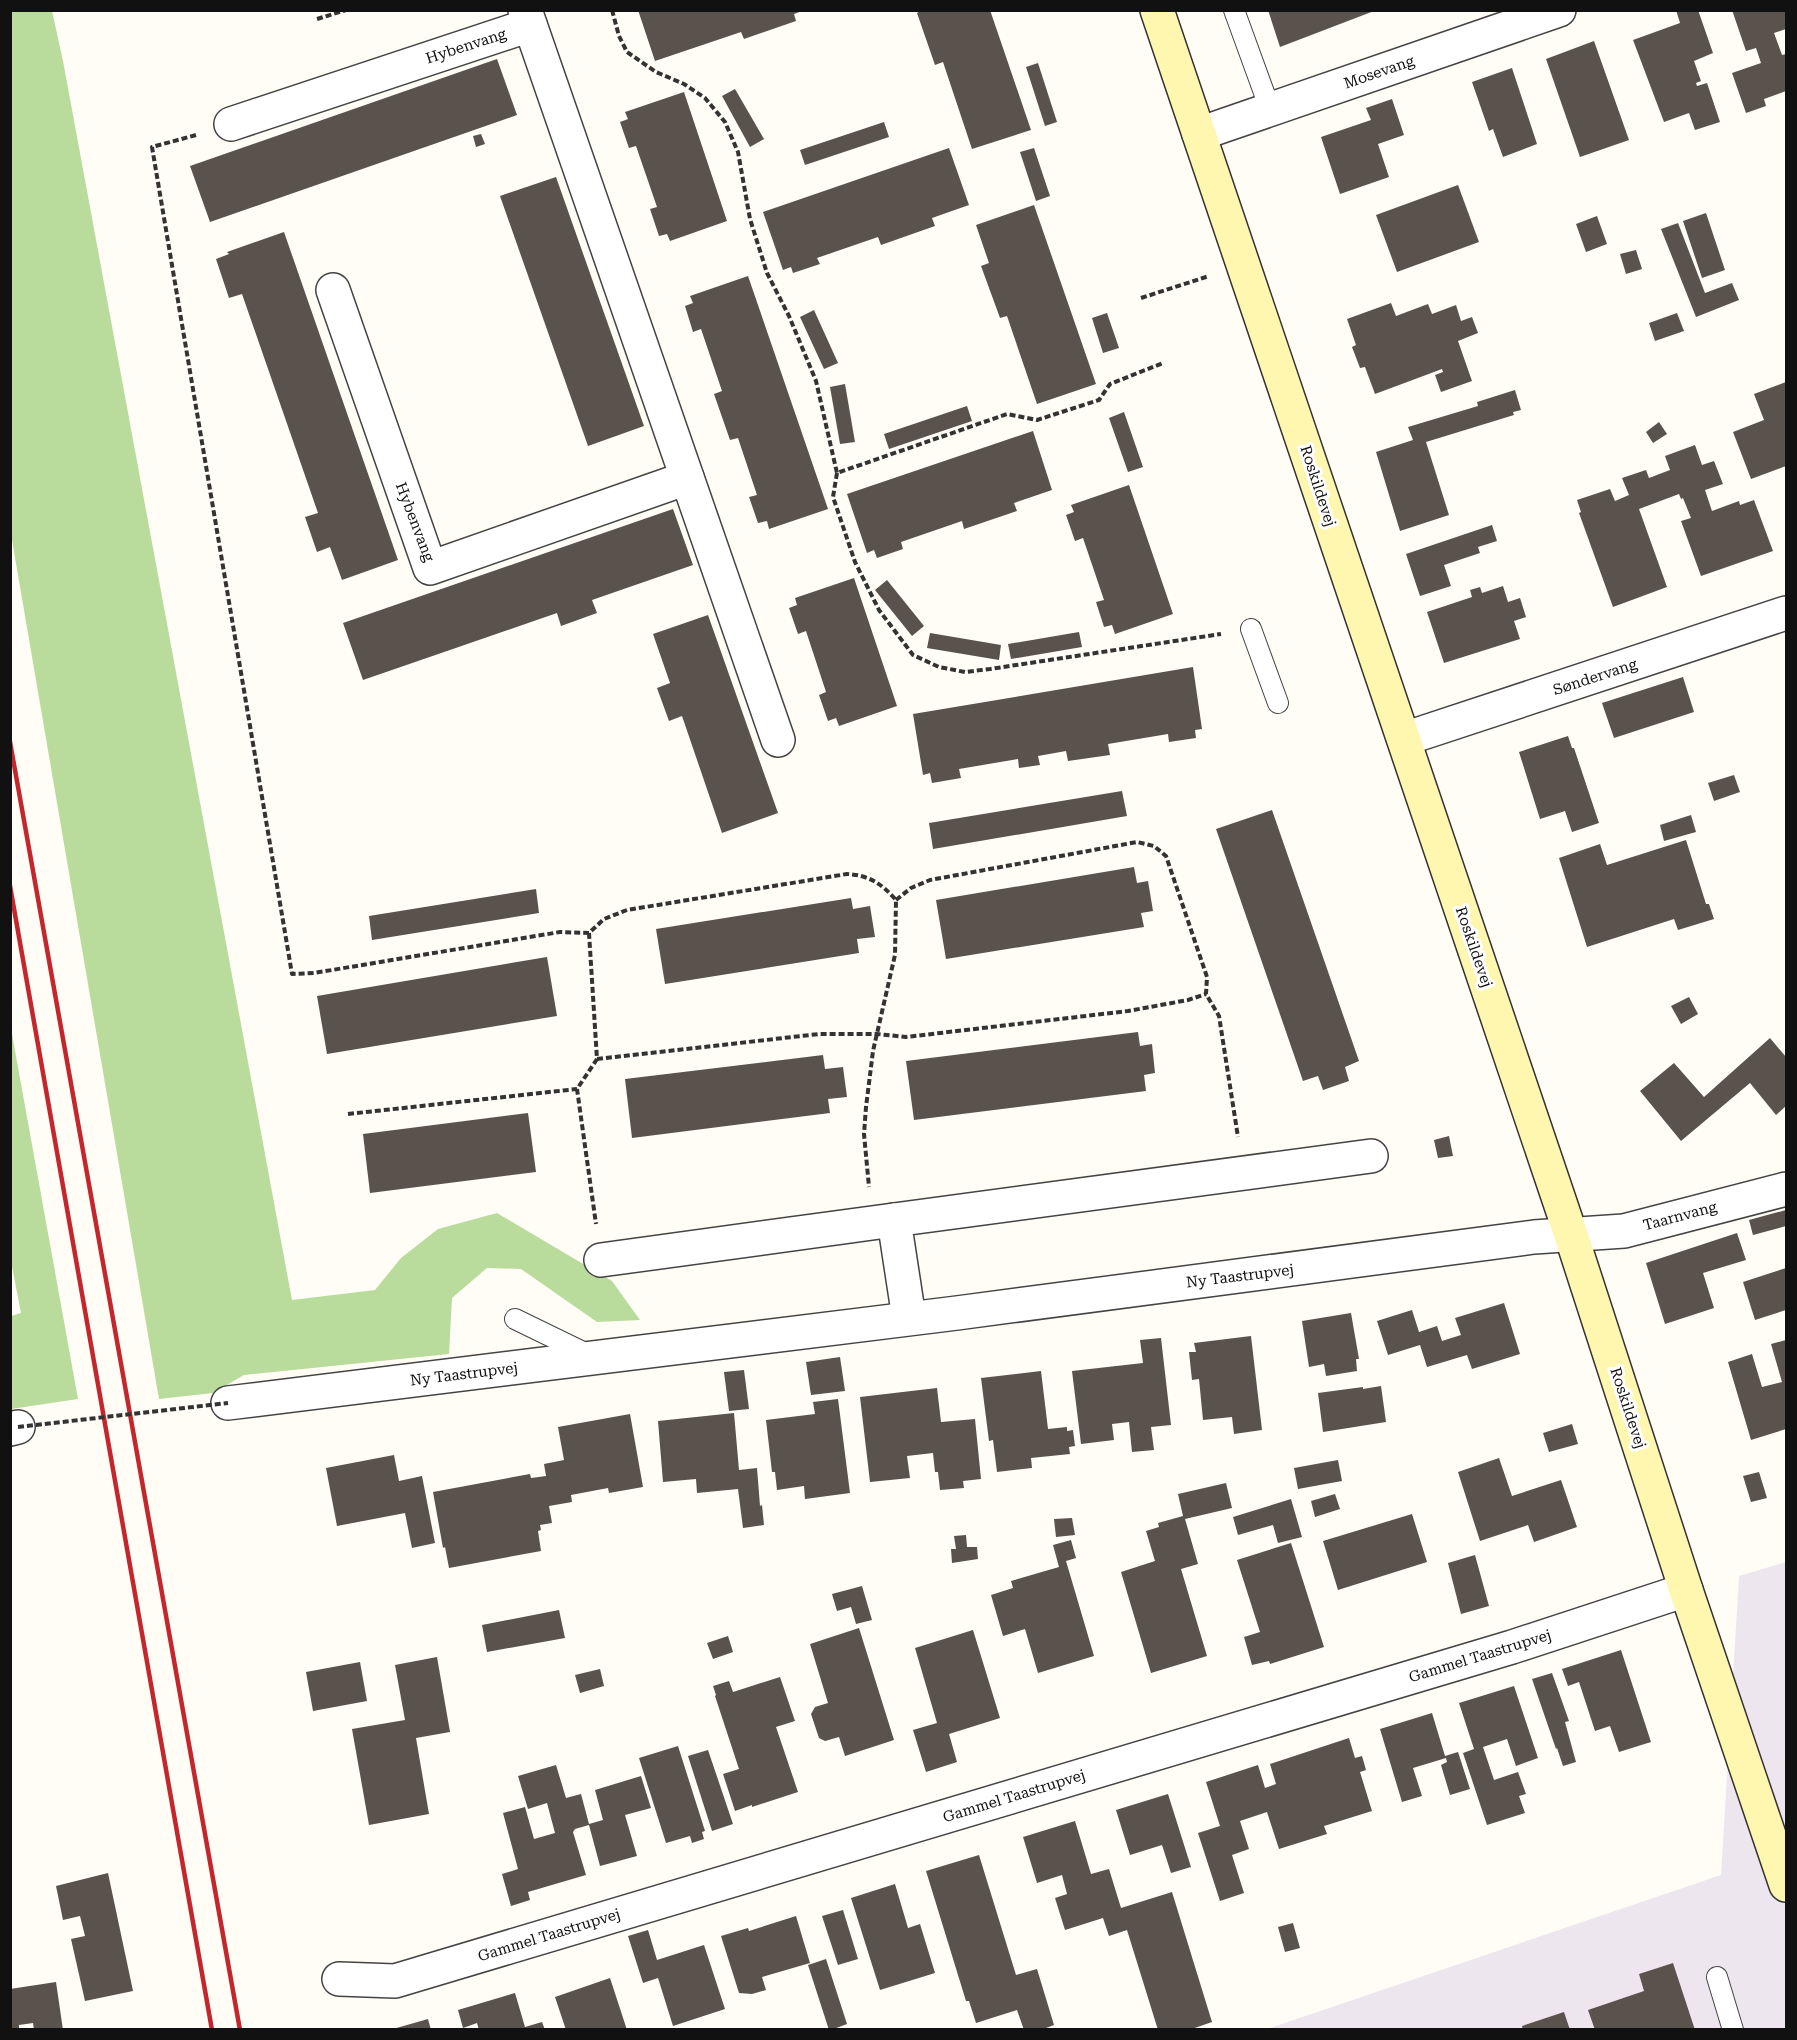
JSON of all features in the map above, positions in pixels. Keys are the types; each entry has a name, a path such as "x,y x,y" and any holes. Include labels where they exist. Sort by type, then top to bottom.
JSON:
{"street":[{"name":"Roskildevej","path":"1157,10 1571,1235 1686,1590 1786,1885"},
{"name":"Mosevang","path":"1199,134 1558,10"},
{"name":"Hybenvang","path":"231,124 528,18 778,740"},
{"name":"Hybenvang","path":"333,290 430,568 687,478"},
{"name":"Søndervang","path":"1404,739 1786,613"},
{"path":"601,1260 1371,1156"},
{"name":"Taarnvang","path":"1571,1235 1624,1231 1786,1189"},
{"path":"884,1222 909,1318"},
{"name":"Ny Taastrupvej","path":"228,1403 1534,1237 1571,1235"},
{"name":"Gammel Taastrupvej","path":"339,1979 395,1981 1512,1647 1686,1590"}],"lane":[{"path":"1234,10 1270,109"},
{"path":"1251,629 1278,703"},
{"path":"515,1319 594,1358"},
{"path":"1717,1977 1733,2030"}],"path":[{"path":"317,19 346,10"},
{"path":"612,10 619,36 627,52 656,72 684,84 705,98 726,122 738,152 750,219 767,273 789,316 816,381 837,473 833,497 855,562 879,610 914,655 939,667 965,672 1251,629"},
{"path":"231,124 152,147 292,974 314,973 560,932 589,933 604,919 627,910 847,874 861,874 886,888 896,900 895,955 877,1034 867,1096 864,1134 884,1222"},
{"path":"1141,298 1243,264"},
{"path":"837,473 1007,414 1037,420 1099,400 1110,384 1163,363"},
{"path":"896,900 911,888 930,880 1137,842 1154,846 1166,856 1207,978 1206,994 1219,1016 1244,1174"},
{"path":"589,933 597,1059 577,1089 601,1260"},
{"path":"597,1059 819,1034 877,1034 906,1037 1128,1011 1188,1000 1206,994"},
{"path":"348,1114 577,1089"},
{"path":"14,1428 228,1403"}],"shaded area":[{"path":"1786,1562 1786,2029 1264,2030 1721,1875 1739,1576"}],"green space":[{"path":"10,11 52,11 63,61 292,1300 375,1290 401,1258 438,1229 497,1213 612,1281 640,1320 597,1322 521,1269 487,1268 452,1298 449,1354 244,1375 213,1393 159,1399 11,534"},
{"path":"10,1023 78,1399 11,1409 11,1316 21,1313 10,1256"}],"building":[{"path":"638,10 802,11 794,14 796,21 744,39 741,32 655,61"},
{"path":"922,10 990,10 1031,130 972,149 943,62 935,65 917,13"},
{"path":"1268,10 1374,10 1374,11 1280,47"},
{"path":"1676,10 1698,10 1713,53 1694,61 1701,81 1696,83 1697,86 1707,83 1720,122 1695,130 1689,113 1664,122 1633,40 1680,23"},
{"path":"1732,10 1786,10 1786,29 1774,33 1782,55 1786,54 1786,91 1764,99 1766,106 1746,113 1732,73 1761,63 1756,48 1746,51"},
{"path":"1594,41 1629,140 1580,157 1546,59"},
{"path":"497,59 517,115 210,222 190,166"},
{"path":"1038,63 1057,122 1045,126 1026,67"},
{"path":"1512,68 1537,144 1503,157 1493,129 1489,131 1472,82"},
{"path":"735,89 764,139 750,147 722,96"},
{"path":"684,92 727,221 670,241 667,234 659,236 650,209 657,207 636,146 629,148 620,122 628,119 625,112"},
{"path":"1392,99 1404,135 1378,144 1389,177 1340,194 1321,137 1371,120 1366,108"},
{"path":"884,122 889,137 805,165 800,150"},
{"path":"481,134 485,144 476,147 473,136"},
{"path":"949,148 969,205 932,218 935,226 881,245 878,237 817,258 820,264 793,273 791,267 783,270 763,212"},
{"path":"1034,148 1050,196 1036,201 1020,152"},
{"path":"556,177 644,426 588,446 500,196"},
{"path":"1458,185 1479,242 1397,272 1376,215"},
{"path":"1034,205 1096,384 1037,404 1007,316 1000,318 981,266 989,263 976,225"},
{"path":"1706,213 1725,270 1702,278 1683,221"},
{"path":"1597,216 1607,244 1586,252 1576,224"},
{"path":"1678,223 1705,293 1732,283 1739,300 1696,317 1661,229"},
{"path":"284,232 398,560 342,580 330,547 317,552 305,517 318,513 242,294 229,298 216,259 229,254 227,252"},
{"path":"1636,250 1642,269 1626,274 1620,254"},
{"path":"748,276 828,509 769,529 767,521 758,523 749,497 757,495 738,438 730,440 714,394 722,391 701,329 693,332 685,306 693,303 690,296"},
{"path":"1391,303 1396,316 1428,304 1432,314 1456,305 1461,321 1472,317 1478,333 1458,341 1472,381 1441,392 1435,375 1443,372 1442,369 1375,394 1365,367 1360,368 1352,347 1356,345 1347,319"},
{"path":"814,310 838,363 824,369 800,317"},
{"path":"1107,313 1119,348 1103,353 1092,318"},
{"path":"1677,313 1684,331 1655,341 1649,323"},
{"path":"1786,382 1786,466 1751,479 1733,432 1764,420 1754,394"},
{"path":"845,384 855,442 840,444 830,387"},
{"path":"1515,390 1521,410 1513,412 1514,415 1426,442 1449,515 1400,531 1376,452 1413,440 1408,427 1478,406 1477,402"},
{"path":"967,406 972,421 889,449 884,434"},
{"path":"1124,412 1143,467 1128,472 1109,418"},
{"path":"1659,422 1667,434 1653,443 1646,432"},
{"path":"1033,431 1052,490 1014,503 1017,511 964,529 962,521 901,542 903,549 877,558 874,550 867,553 847,494"},
{"path":"1695,445 1702,465 1714,461 1723,484 1705,490 1712,511 1739,501 1740,505 1754,500 1773,551 1701,576 1681,521 1691,518 1679,494 1639,509 1667,587 1613,607 1579,513 1581,512 1577,500 1610,489 1615,501 1629,495 1622,478 1646,470 1649,478 1670,470 1665,456"},
{"path":"1129,485 1173,614 1115,634 1112,625 1104,627 1096,602 1104,600 1083,538 1075,541 1066,515 1074,512 1071,505"},
{"path":"673,509 693,565 592,600 597,613 561,626 557,613 363,680 343,623"},
{"path":"1492,525 1497,541 1478,547 1480,553 1444,565 1451,586 1420,596 1406,554"},
{"path":"854,578 897,706 839,726 836,718 828,721 819,695 826,692 806,631 798,634 789,608 797,605 795,598"},
{"path":"887,580 924,626 912,636 875,590"},
{"path":"1503,586 1508,602 1520,598 1526,617 1514,621 1520,639 1444,663 1427,612 1472,597 1470,590 1480,587 1482,593"},
{"path":"708,615 778,813 722,833 682,716 669,721 657,688 670,683 653,634"},
{"path":"1079,632 1082,647 1011,659 1008,644"},
{"path":"930,633 1001,645 999,660 927,648"},
{"path":"1193,667 1202,729 1195,730 1196,738 1169,742 1168,734 1108,744 1110,755 1068,761 1066,751 1038,756 1040,765 1019,768 1018,759 959,769 961,778 932,783 930,773 923,775 913,714"},
{"path":"1683,677 1694,712 1614,738 1602,703"},
{"path":"1568,736 1599,823 1572,832 1565,811 1540,819 1519,752"},
{"path":"1734,775 1740,792 1714,801 1708,783"},
{"path":"1122,791 1127,816 933,849 929,823"},
{"path":"1272,810 1359,1061 1345,1067 1349,1081 1323,1090 1318,1076 1303,1081 1216,829"},
{"path":"1691,815 1696,832 1664,841 1660,825"},
{"path":"1686,840 1706,904 1709,904 1714,919 1678,930 1674,919 1587,947 1559,858 1600,844 1607,865"},
{"path":"1134,867 1137,883 1148,881 1153,911 1141,913 1144,927 946,959 936,900"},
{"path":"536,889 539,913 372,940 369,916"},
{"path":"851,898 853,909 870,906 875,937 857,939 859,953 665,984 656,929"},
{"path":"547,957 557,1016 327,1054 317,996"},
{"path":"1689,997 1698,1014 1681,1024 1671,1006"},
{"path":"1138,1032 1140,1046 1152,1044 1155,1073 1144,1075 1146,1091 914,1120 906,1061"},
{"path":"1770,1038 1786,1057 1786,1106 1776,1115 1750,1083 1681,1141 1640,1091 1674,1063 1704,1097"},
{"path":"823,1055 825,1069 843,1067 847,1097 828,1099 830,1113 632,1138 625,1079"},
{"path":"528,1113 536,1172 370,1193 363,1134"},
{"path":"1449,1136 1453,1156 1438,1158 1434,1140"},
{"path":"1786,1210 1786,1226 1753,1235 1749,1220"},
{"path":"1737,1233 1746,1260 1703,1273 1714,1308 1665,1324 1646,1263"},
{"path":"1786,1268 1786,1310 1755,1320 1743,1282"},
{"path":"1504,1303 1520,1354 1472,1369 1467,1355 1427,1367 1420,1345 1388,1355 1377,1321 1412,1310 1419,1332 1437,1326 1442,1341 1461,1335 1455,1318"},
{"path":"1351,1313 1359,1359 1356,1359 1357,1371 1326,1376 1324,1364 1309,1367 1302,1321"},
{"path":"1251,1336 1262,1430 1234,1434 1232,1417 1203,1420 1199,1379 1192,1380 1189,1352 1196,1352 1194,1343"},
{"path":"1161,1338 1171,1425 1151,1427 1154,1450 1132,1452 1129,1422 1112,1424 1114,1440 1081,1444 1072,1371 1143,1363 1140,1340"},
{"path":"1786,1340 1786,1429 1751,1440 1728,1362 1752,1354 1762,1387 1782,1382 1771,1344"},
{"path":"840,1357 845,1391 811,1395 806,1362"},
{"path":"744,1370 749,1409 729,1411 724,1372"},
{"path":"1041,1371 1048,1429 1067,1427 1067,1431 1073,1430 1075,1446 1069,1447 1070,1454 1031,1458 1032,1468 997,1472 993,1440 989,1441 981,1378"},
{"path":"1381,1386 1386,1422 1323,1432 1318,1393"},
{"path":"937,1388 941,1422 975,1419 981,1479 963,1481 964,1488 940,1490 933,1453 907,1456 910,1478 870,1482 860,1397"},
{"path":"838,1399 850,1493 805,1499 804,1486 777,1490 775,1472 772,1472 766,1420 815,1414 813,1402"},
{"path":"734,1413 739,1470 757,1468 764,1525 743,1528 738,1489 697,1493 696,1479 663,1482 658,1421"},
{"path":"630,1414 643,1487 609,1493 608,1488 571,1495 572,1502 549,1506 552,1523 540,1525 541,1530 538,1531 541,1551 449,1568 433,1492 530,1474 531,1478 546,1476 544,1464 564,1460 558,1427"},
{"path":"1572,1424 1578,1444 1549,1452 1543,1433"},
{"path":"394,1455 399,1481 422,1476 435,1543 412,1548 405,1513 337,1526 326,1468"},
{"path":"1499,1458 1512,1496 1561,1480 1577,1527 1534,1542 1528,1525 1480,1541 1458,1472"},
{"path":"1338,1460 1342,1481 1298,1489 1294,1468"},
{"path":"1759,1472 1767,1498 1751,1502 1743,1476"},
{"path":"1226,1483 1232,1508 1185,1519 1198,1564 1181,1569 1207,1656 1151,1673 1121,1572 1155,1561 1146,1531 1159,1527 1158,1523 1183,1516 1178,1494"},
{"path":"1335,1494 1340,1509 1315,1517 1311,1501"},
{"path":"1291,1499 1302,1537 1278,1543 1273,1525 1238,1535 1233,1517"},
{"path":"1412,1514 1427,1562 1338,1590 1323,1541"},
{"path":"1072,1518 1075,1535 1056,1537 1054,1519"},
{"path":"966,1535 967,1547 977,1547 978,1559 952,1563 951,1549 956,1549 954,1536"},
{"path":"1071,1540 1076,1558 1066,1561 1094,1656 1038,1673 1025,1629 1003,1636 991,1595 1013,1588 1011,1581 1059,1567 1053,1545"},
{"path":"1291,1543 1324,1647 1270,1664 1269,1661 1252,1665 1244,1637 1260,1632 1237,1560"},
{"path":"1475,1555 1489,1606 1461,1614 1448,1563"},
{"path":"862,1586 872,1620 856,1624 851,1607 837,1611 832,1594"},
{"path":"559,1610 565,1638 487,1652 482,1625"},
{"path":"859,1628 894,1740 845,1756 839,1737 825,1741 819,1738 811,1714 815,1707 828,1703 810,1644"},
{"path":"973,1630 1000,1718 949,1734 957,1762 926,1772 913,1730 937,1723 915,1648"},
{"path":"728,1636 733,1652 713,1659 707,1643"},
{"path":"1621,1650 1651,1742 1619,1752 1610,1726 1595,1731 1579,1682 1568,1686 1562,1669"},
{"path":"437,1657 450,1732 416,1738 429,1814 369,1825 352,1729 405,1720 395,1665"},
{"path":"360,1662 367,1701 313,1711 306,1672"},
{"path":"600,1669 604,1686 580,1693 575,1675"},
{"path":"1552,1673 1569,1721 1565,1722 1576,1762 1563,1766 1532,1679"},
{"path":"780,1677 795,1721 776,1727 798,1792 735,1811 723,1774 739,1769 713,1686 729,1681 733,1692"},
{"path":"1514,1686 1538,1758 1516,1766 1507,1739 1483,1747 1494,1780 1518,1772 1526,1794 1519,1796 1525,1813 1487,1825 1463,1753 1474,1749 1459,1703"},
{"path":"1432,1713 1445,1756 1458,1752 1470,1789 1450,1795 1441,1765 1447,1762 1446,1758 1413,1768 1422,1796 1402,1802 1380,1729"},
{"path":"1349,1738 1355,1758 1362,1756 1366,1770 1360,1772 1372,1811 1324,1826 1327,1834 1279,1849 1267,1812 1240,1821 1249,1849 1232,1855 1244,1893 1220,1901 1198,1833 1220,1826 1206,1782 1258,1765 1265,1788 1276,1784 1270,1764"},
{"path":"678,1746 705,1831 702,1832 704,1839 692,1843 690,1836 666,1843 639,1758"},
{"path":"708,1750 733,1824 712,1831 688,1756"},
{"path":"556,1765 566,1798 581,1794 589,1824 603,1820 595,1790 641,1776 651,1808 625,1815 637,1856 600,1866 589,1825 575,1829 573,1832 586,1875 528,1892 530,1900 511,1906 502,1874 518,1869 503,1813 525,1807 534,1839 555,1833 547,1803 528,1809 518,1776"},
{"path":"1168,1794 1191,1867 1171,1873 1162,1845 1130,1855 1116,1810"},
{"path":"1075,1821 1091,1874 1109,1869 1121,1908 1172,1892 1212,2022 1189,2030 1158,2030 1127,1930 1109,1936 1103,1918 1065,1930 1055,1898 1067,1894 1062,1875 1037,1883 1023,1837"},
{"path":"979,1855 1016,1975 1037,1969 1054,2025 1041,2030 1024,2030 1017,2010 976,2023 969,2001 966,2001 926,1871"},
{"path":"108,1873 133,1991 85,2001 71,1939 85,1936 80,1916 63,1920 56,1886"},
{"path":"895,1884 908,1928 920,1924 935,1973 880,1990 851,1898"},
{"path":"843,1910 858,1959 838,1965 822,1916"},
{"path":"796,1916 810,1963 762,1977 766,1990 752,1994 739,1993 721,1936 748,1928 749,1931"},
{"path":"1293,1923 1300,1948 1285,1952 1278,1927"},
{"path":"648,1930 657,1960 704,1945 725,2009 673,2026 658,1978 643,1983 628,1936"},
{"path":"826,1959 847,2024 831,2030 829,2030 808,1965"},
{"path":"1673,1963 1695,2030 1595,2030 1588,2010 1644,1991 1639,1974"},
{"path":"610,1978 627,2030 566,2030 555,1997"},
{"path":"56,1982 63,2030 34,2030 33,2023 19,2025 19,2030 10,2030 10,1989"},
{"path":"515,1993 525,2027 542,2022 545,2030 479,2030 477,2023 463,2028 458,2010"},
{"path":"1564,2012 1570,2030 1523,2030 1522,2026"},
{"path":"428,2019 431,2030 393,2030 393,2029"}],"railway":[{"path":"10,742 240,2030"},
{"path":"10,886 212,2030"}]}
